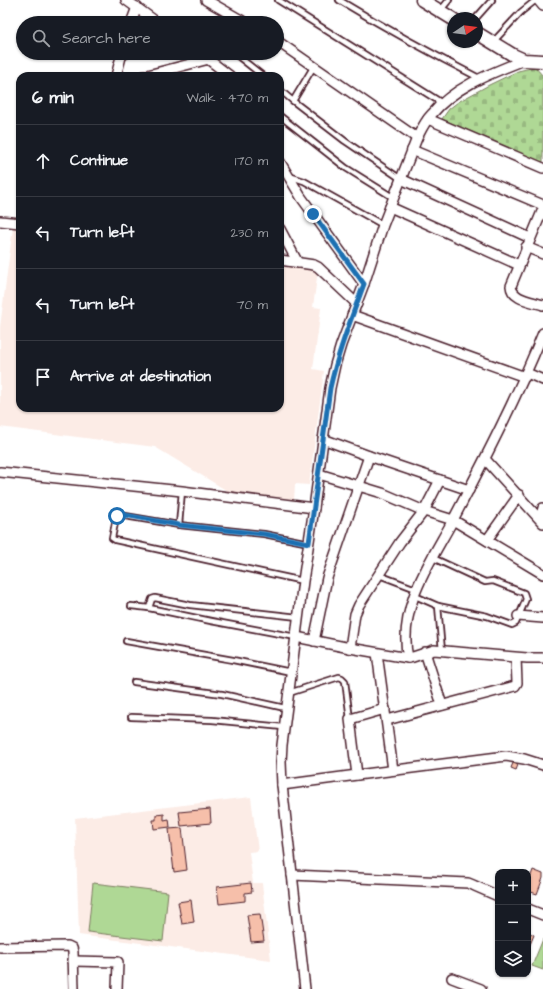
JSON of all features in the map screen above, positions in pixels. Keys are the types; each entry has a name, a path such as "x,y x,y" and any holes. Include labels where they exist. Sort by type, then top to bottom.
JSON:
{"street":[{"path":"126,0 148,16"},
{"path":"206,0 234,16"},
{"path":"422,0 447,15"},
{"path":"537,0 543,6"},
{"path":"133,16 136,7"},
{"path":"483,36 524,60 543,61"},
{"path":"284,46 417,138"},
{"path":"117,72 121,60"},
{"path":"159,72 205,60"},
{"path":"210,60 225,72"},
{"path":"305,989 282,785 281,762 283,727 296,637 302,581 335,365 364,284 383,224 417,138 428,119 442,103 457,92 481,79 524,60"},
{"path":"428,119 543,168"},
{"path":"412,150 543,204"},
{"path":"284,169 305,203 364,284"},
{"path":"401,179 530,238"},
{"path":"390,207 519,265"},
{"path":"543,209 511,286 515,296 543,305"},
{"path":"0,221 16,223"},
{"path":"284,236 298,262"},
{"path":"526,247 543,254"},
{"path":"284,260 314,265 322,269 357,304"},
{"path":"352,315 543,380"},
{"path":"408,658 406,647 407,623 415,592 485,458 526,375 543,333"},
{"path":"323,439 469,490"},
{"path":"314,641 327,578 369,456"},
{"path":"485,458 542,521"},
{"path":"0,472 182,490 314,508"},
{"path":"319,474 360,485 424,511 453,520 543,574"},
{"path":"350,648 355,614 400,542 424,511 440,480"},
{"path":"487,540 519,495"},
{"path":"542,521 543,508"},
{"path":"518,616 543,618"},
{"path":"296,637 408,658 434,650 516,658 543,658"},
{"path":"426,652 442,705"},
{"path":"378,653 393,770"},
{"path":"387,720 515,686 517,683 516,658"},
{"path":"357,774 350,719 385,709"},
{"path":"282,785 357,774 506,756 524,758 543,765"},
{"path":"292,875 468,883 495,895"},
{"path":"531,910 543,915"},
{"path":"0,947 68,946 72,948 74,989"},
{"path":"73,961 118,962 117,989"},
{"path":"452,978 481,989"}],"lane":[{"path":"278,0 442,103"},
{"path":"339,0 443,60 481,79"},
{"path":"440,11 450,0"},
{"path":"481,12 492,0"},
{"path":"493,42 521,12 537,0"},
{"path":"243,60 258,72"},
{"path":"293,101 314,66"},
{"path":"284,93 345,141 401,179"},
{"path":"284,119 346,168 394,198"},
{"path":"288,176 304,181 383,224"},
{"path":"179,525 182,490"},
{"path":"302,581 115,540 112,538 116,518 119,514 179,525 264,534 309,543"},
{"path":"379,575 415,592 438,606 487,616 512,625 516,623 526,599 524,593 493,581 485,582 433,558"},
{"path":"149,608 152,599 155,598 190,605 298,617"},
{"path":"131,606 149,608 296,637"},
{"path":"438,606 442,651"},
{"path":"126,641 291,672"},
{"path":"288,694 339,677 342,678 345,681 350,719"},
{"path":"134,682 222,694 286,708"},
{"path":"131,717 212,720 283,727"}],"shaded area":[{"path":"13,227 16,227 16,412 284,412 284,265 318,270 313,307 321,308 313,369 324,371 309,485 295,484 294,501 229,492 155,447 0,427 0,327"},
{"path":"251,797 258,851 249,852 253,883 262,883 271,960 79,935 75,818"}],"green space":[{"path":"535,67 543,76 543,163 442,119 449,109 458,102 518,71"},
{"path":"93,883 168,892 163,941 88,932"},
{"path":"543,939 543,970 532,966"}],"building":[{"path":"513,763 518,765 516,770 511,768"},
{"path":"210,809 211,823 181,826 179,812"},
{"path":"164,814 164,820 169,819 170,827 154,829 153,820 156,820 156,815"},
{"path":"182,828 187,870 174,872 169,829"},
{"path":"533,870 543,874 537,894 531,892 531,876"},
{"path":"251,883 252,892 245,893 245,901 219,904 217,887"},
{"path":"191,900 194,922 182,924 178,902"},
{"path":"260,914 264,941 251,942 247,915"},
{"path":"531,934 534,935 531,942"}],"route":[{"path":"117,516 119,514 179,525 264,534 309,543 330,388 341,345 364,284 313,214"}]}
